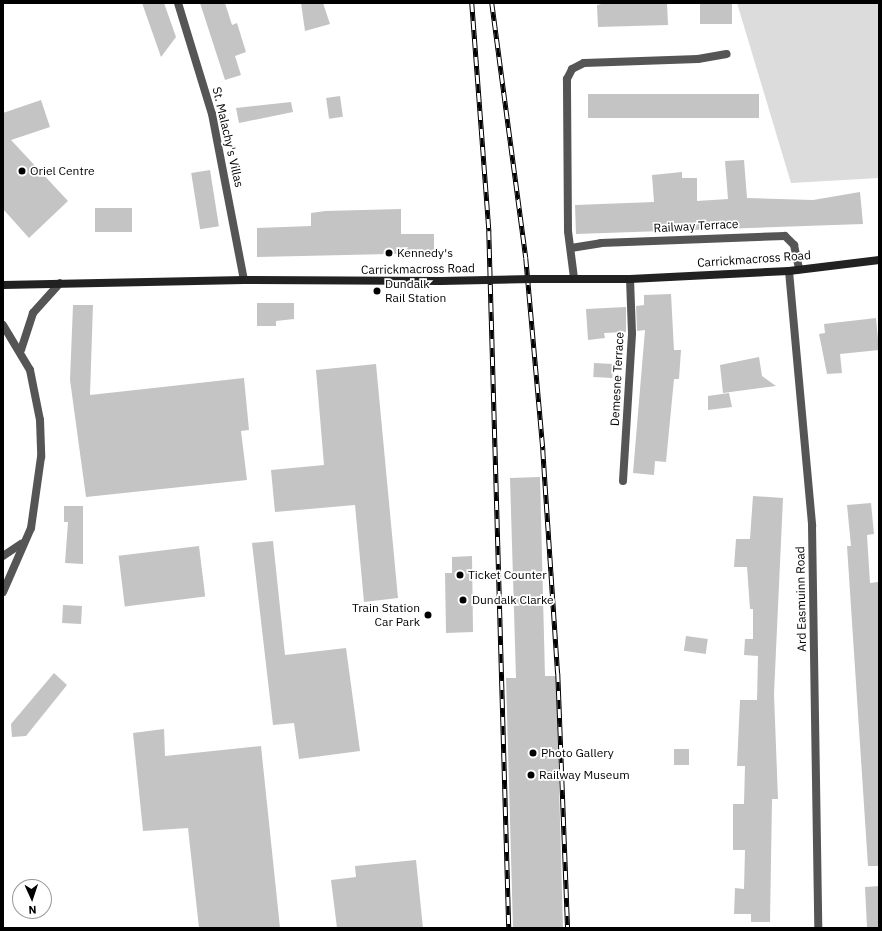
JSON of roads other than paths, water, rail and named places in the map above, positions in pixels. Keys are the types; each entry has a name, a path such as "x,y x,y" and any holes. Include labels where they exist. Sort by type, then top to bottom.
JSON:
{"main road":[{"name":"Carrickmacross Road","path":"3,285 244,280 441,281 571,278 630,279 789,270 879,260"}],"street":[{"name":"St. Malachy's Villas","path":"178,3 212,114 244,280"},
{"path":"571,278 567,79 572,69 584,62 698,59 727,54"},
{"name":"Railway Terrace","path":"571,248 601,243 778,235 785,236 794,245 799,269"},
{"name":"Ard Easmuinn Road","path":"789,270 812,526 818,928"},
{"name":"Demesne Terrace","path":"623,481 632,333 630,279"},
{"path":"21,350 33,313 60,283"},
{"path":"3,325 21,350 30,370 40,428 38,493 31,528 18,548 3,556"},
{"path":"3,592 25,538"}],"railway":[{"path":"472,3 489,231 509,928"},
{"path":"492,3 526,258 543,450 558,673 568,928"}],"place":[{"name":"Oriel Centre","path":"22,171"},
{"name":"Kennedy's","path":"389,253"},
{"name":"Dundalk Rail Station","path":"377,291"},
{"name":"Ticket Counter","path":"460,575"},
{"name":"Dundalk Clarke","path":"463,600"},
{"name":"Train Station Car Park","path":"428,615"},
{"name":"Photo Gallery","path":"533,753"},
{"name":"Railway Museum","path":"531,775"}]}
